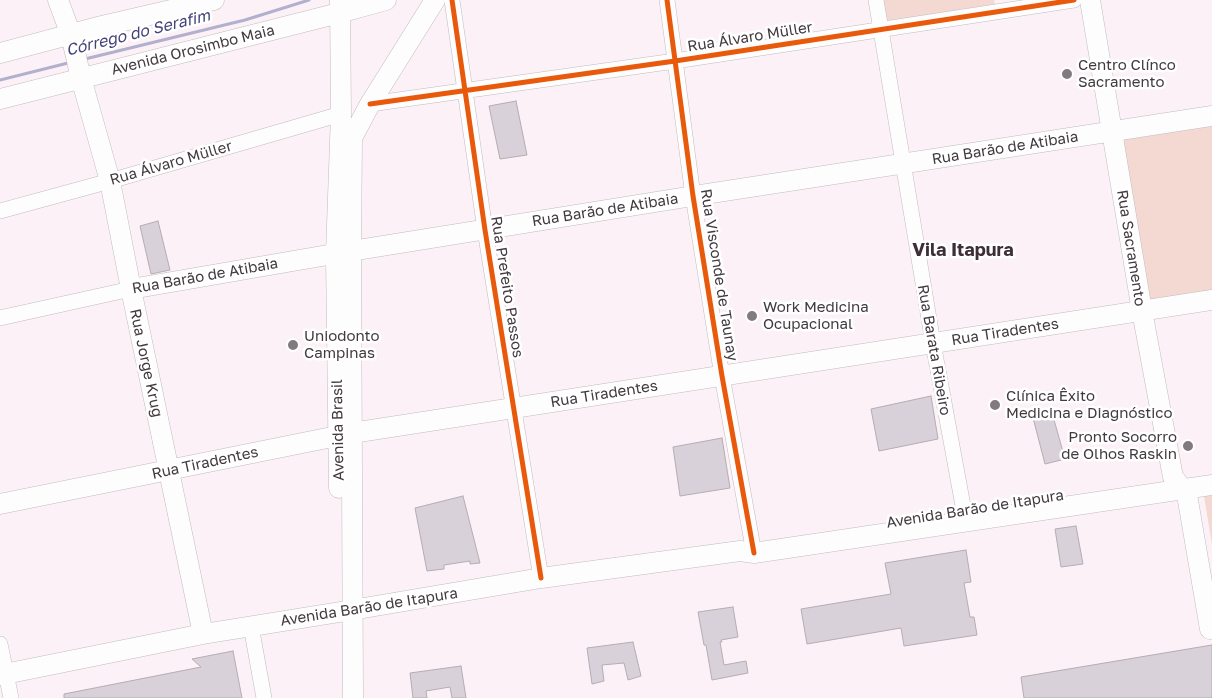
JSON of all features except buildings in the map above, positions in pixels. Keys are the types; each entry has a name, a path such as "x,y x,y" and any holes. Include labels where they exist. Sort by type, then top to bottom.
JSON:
{"main road":[{"name":"Rua Jorge Krug","path":"58,0 72,39 110,181 203,634"},
{"path":"0,53 72,39 102,26 173,5 214,0"},
{"name":"Avenida Orosimbo Maia","path":"0,99 81,74 340,6 386,0"},
{"path":"352,138 358,108 422,0"},
{"name":"Avenida Brasil","path":"344,252 352,138 370,104 435,0"},
{"name":"Rua Sacramento","path":"1090,0 1142,311 1211,628"},
{"name":"Avenida Brasil","path":"340,6 344,252 346,611 340,698"},
{"name":"Rua Barão de Atibaia","path":"131,289 344,252 693,196 1212,116"},
{"name":"Rua Tiradentes","path":"0,504 345,434 1212,300"},
{"name":"Avenida Barão de Itapura","path":"3,674 203,634 541,578 749,550 1179,483 1212,472"},
{"name":"Avenida Barão de Itapura","path":"1179,483 1212,485"},
{"name":"Avenida Brasil","path":"346,611 353,698"}],"street":[{"name":"Rua Prefeito Passos","path":"452,0 485,230 541,578"},
{"name":"Rua Visconde de Taunay","path":"667,0 693,196 749,550"},
{"name":"Rua Barata Ribeiro","path":"876,0 932,343 965,516"},
{"name":"Rua Álvaro Müller","path":"370,104 675,61 1074,0"},
{"name":"Rua Álvaro Müller","path":"0,211 341,114"},
{"name":"Rua Barão de Atibaia","path":"0,318 131,289"},
{"path":"251,626 264,698"},
{"path":"0,644 3,674 11,698"}],"shaded area":[{"path":"882,0 994,0 995,4 886,22"},
{"path":"1212,125 1212,293 1149,303 1122,139"},
{"path":"1212,495 1212,545 1204,496"}],"waterway":[{"name":"Córrego do Serafim","path":"85,59 245,20 309,0"},
{"name":"Córrego do Serafim","path":"0,80 72,62"}],"cycle path":[{"path":"452,0 485,230 541,578"},
{"path":"667,0 693,196 722,376 754,553"},
{"path":"370,104 675,61 1074,0"}],"place":[{"name":"Centro Clínco Sacramento","path":"1067,74"},
{"name":"Work Medicina Ocupacional","path":"752,316"},
{"name":"Uniodonto Campinas","path":"293,345"},
{"name":"Clínica Êxito Medicina e Diagnóstico","path":"995,405"},
{"name":"Pronto Socorro de Olhos Raskin","path":"1188,446"}],"district":[{"name":"Vila Itapura","path":"963,250"}]}
